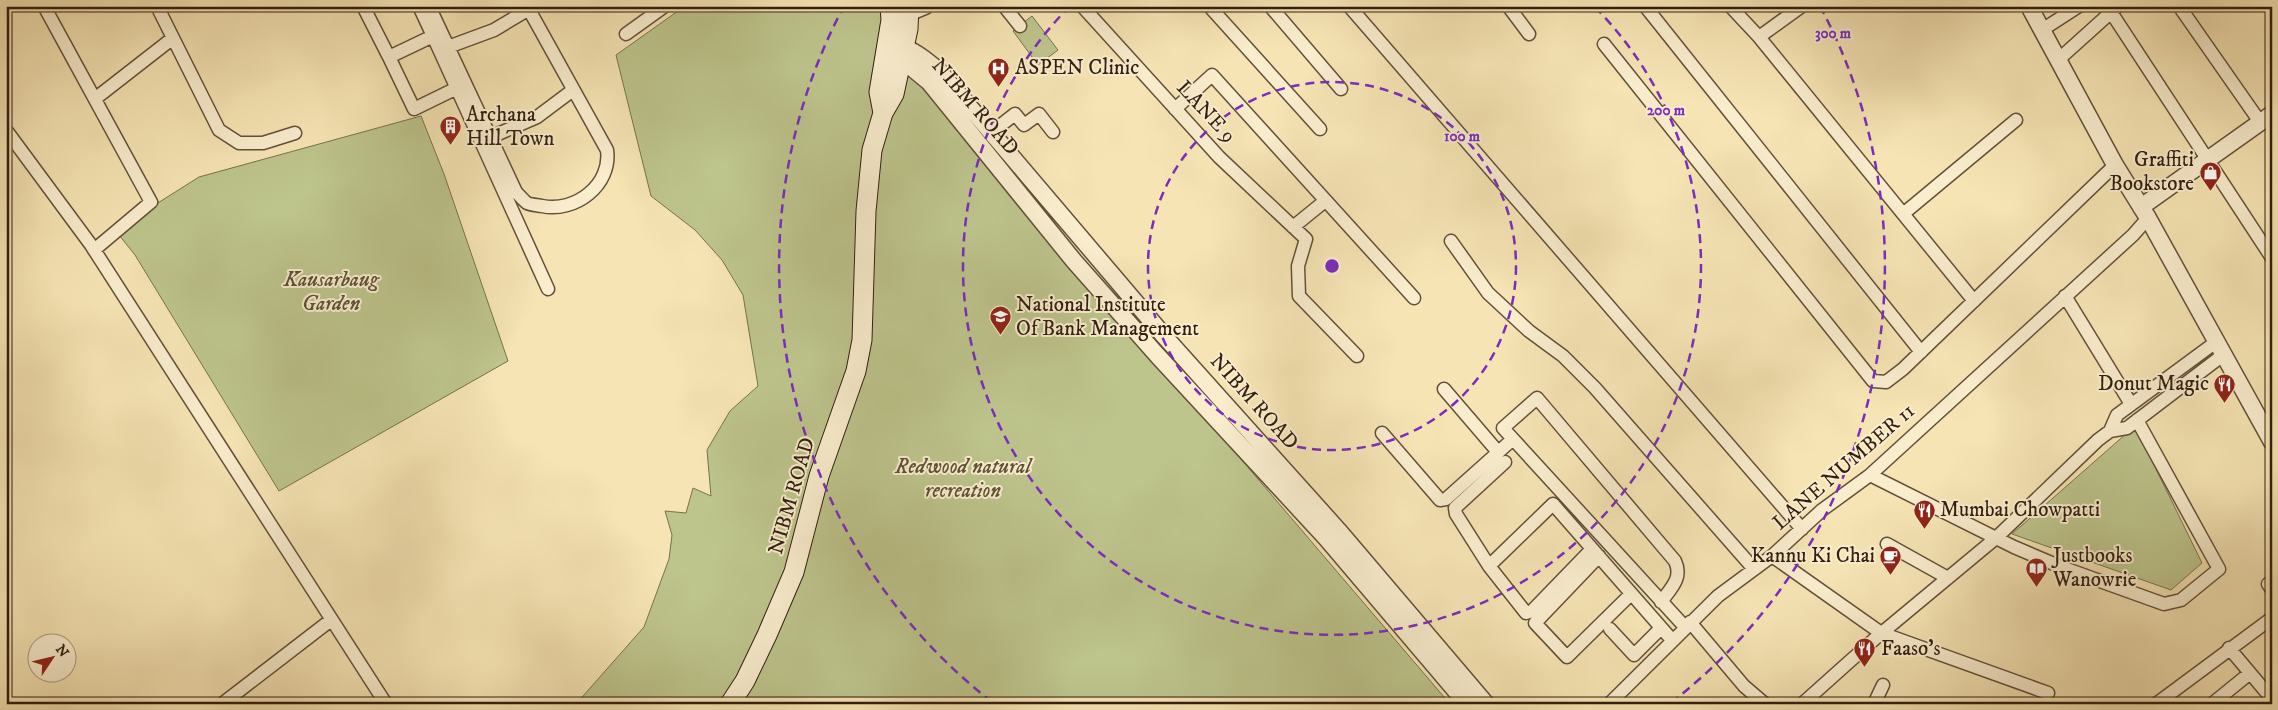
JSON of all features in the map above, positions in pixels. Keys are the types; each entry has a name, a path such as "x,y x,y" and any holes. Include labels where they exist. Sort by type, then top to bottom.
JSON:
{"main road":[{"name":"NIBM ROAD","path":"730,704 745,681 794,572 819,476 856,371 862,340 865,302 866,211 872,150 883,113 879,92 894,52 914,8"},
{"name":"NIBM ROAD","path":"891,13 894,52"}],"street":[{"path":"44,6 96,98 151,202 94,250"},
{"path":"156,6 219,130 238,144 262,143 295,134"},
{"path":"363,6 414,109 457,88"},
{"path":"419,6 548,289"},
{"path":"429,6 448,47 491,137 516,192 527,203 552,208 575,204 596,188 608,161 607,150 528,7 494,30 448,47"},
{"path":"626,34 664,6"},
{"path":"1004,6 1020,26"},
{"name":"LANE 9","path":"1082,6 1220,157 1306,239 1298,266 1299,296 1357,356"},
{"path":"1209,6 1320,129"},
{"path":"1270,6 1341,89"},
{"path":"1349,6 1802,528"},
{"path":"1508,6 1529,34"},
{"path":"1645,6 1921,352"},
{"path":"1730,6 1759,37 1974,301"},
{"path":"1759,37 1802,6"},
{"path":"2029,6 2115,166 2144,213 2272,442"},
{"path":"2042,30 2079,6"},
{"path":"2144,213 2208,160 2267,121 2178,6"},
{"path":"891,13 914,8"},
{"path":"2058,60 2112,9 2272,258"},
{"path":"389,57 433,36"},
{"path":"96,98 172,38"},
{"path":"1604,44 1873,381 1886,382 1921,352 2115,166"},
{"name":"NIBM ROAD","path":"894,52 923,57 934,76 1074,260 1157,355 1327,539 1467,704"},
{"path":"1175,109 1212,75 1414,298"},
{"name":"NIBM ROAD","path":"934,76 992,132 1165,337 1338,530 1486,704"},
{"path":"491,137 537,117 573,90"},
{"path":"992,132 1016,114 1024,125 1038,114 1053,132"},
{"path":"1903,214 2016,120"},
{"path":"6,130 94,250 386,704"},
{"path":"1293,227 1325,201"},
{"name":"LANE NUMBER 11","path":"1609,704 1687,624 1718,596 1772,556 1822,510 1870,475 2134,235 2144,213"},
{"path":"1451,241 1488,293 1529,331 1563,356 1594,388 1754,569"},
{"path":"2065,296 2131,404"},
{"path":"1802,704 1881,633 1996,538 2110,431 2117,415 2131,404 2220,348"},
{"path":"2110,431 2127,428 2138,420 2220,348"},
{"path":"1444,388 1502,457"},
{"path":"1661,602 1677,579 1679,570 1675,561 1537,398 1503,428 1661,602 1687,624 1744,686 1765,704"},
{"path":"1870,475 1996,538 2061,567 2164,604 2181,600 2219,569 2138,420"},
{"path":"1382,432 1440,500 1446,499 1502,457"},
{"path":"1513,438 1502,457 1455,508 1456,514 1489,566 1526,613 1532,611 1596,552"},
{"path":"1489,566 1553,504 1672,640"},
{"path":"1887,544 1948,578"},
{"path":"1596,552 1535,623 1567,657 1632,594"},
{"path":"1772,556 1881,633 2048,693"},
{"path":"2156,704 2272,618"},
{"path":"222,704 331,620"},
{"path":"1610,629 1634,654 1661,628"},
{"path":"2230,648 2272,699"},
{"path":"2212,704 2250,673"},
{"path":"1874,704 1884,685"}],"green space":[{"name":"Redwood natural recreation","path":"685,6 883,6 914,76 1450,704 576,704 644,627 669,559 672,535 665,511 686,513 693,488 711,496 707,450 730,411 758,386 743,295 722,260 695,230 651,196 616,55"},
{"path":"1032,16 1058,50 1038,65 1013,31"},
{"name":"Kausarbaug Garden","path":"421,116 444,174 508,361 279,491 135,255 115,230 199,177"},
{"path":"2135,426 2202,563 2171,590 2012,534"}],"place":[{"name":"ASPEN Clinic","path":"999,87"},
{"name":"Archana Hill Town","path":"450,146"},
{"name":"Graffiti Bookstore","path":"2210,191"},
{"name":"National Institute Of Bank Management","path":"1000,336"},
{"name":"Donut Magic","path":"2225,403"},
{"name":"Mumbai Chowpatti","path":"1924,529"},
{"name":"Kannu Ki Chai","path":"1891,575"},
{"name":"Justbooks Wanowrie","path":"2037,587"},
{"name":"Faaso's","path":"1865,668"}]}
